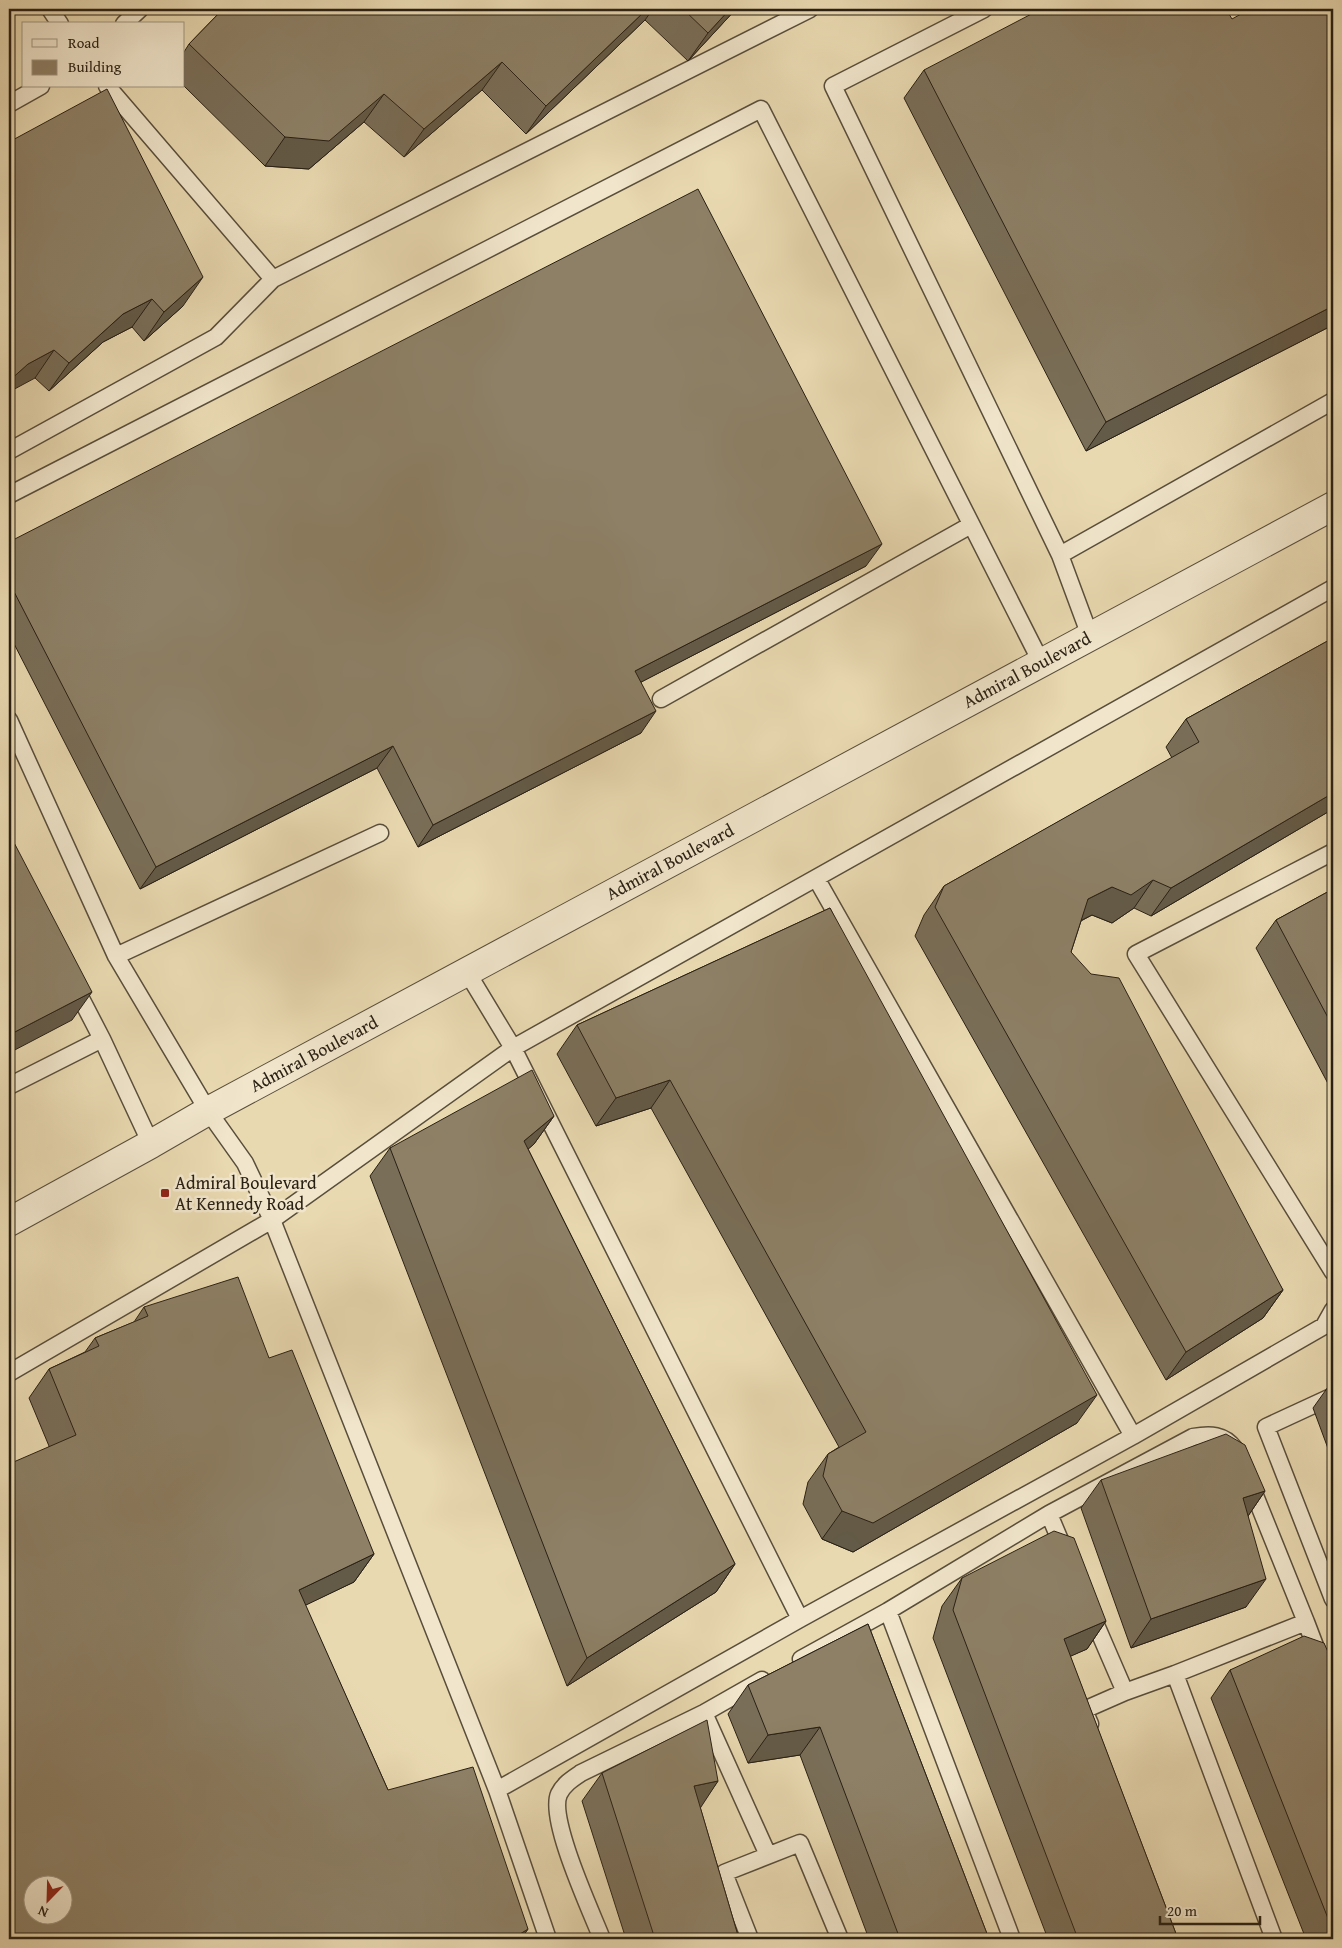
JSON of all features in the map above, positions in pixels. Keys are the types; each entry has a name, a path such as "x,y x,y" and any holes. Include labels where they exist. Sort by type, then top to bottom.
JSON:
{"street":[{"name":"Admiral Boulevard","path":"9,1222 208,1111 1333,506"}],"lane":[{"path":"50,9 59,22"},
{"path":"126,22 140,9"},
{"path":"9,451 216,337 273,279 810,9"},
{"path":"984,9 833,86 1060,555 1090,636"},
{"path":"9,104 37,88"},
{"path":"109,88 273,279"},
{"path":"9,494 761,109 1041,662"},
{"path":"1060,555 1333,401"},
{"path":"661,699 971,525"},
{"path":"9,1373 272,1220 513,1048 1333,588"},
{"path":"9,720 116,956 208,1111 245,1163 272,1220 497,1790 548,1939"},
{"path":"116,956 380,833"},
{"path":"1333,852 1136,954 1333,1272"},
{"path":"816,878 1133,1436"},
{"path":"66,970 102,1039 151,1144"},
{"path":"466,972 513,1048 800,1620"},
{"path":"9,1086 102,1039"},
{"path":"497,1790 1133,1436 1324,1326 1333,1310"},
{"path":"1333,1396 1266,1427 1333,1599"},
{"path":"602,1939 562,1834 557,1808 559,1795 566,1783 581,1773 704,1712 784,1669 888,1610 1049,1514 1193,1437 1208,1434 1222,1437 1234,1447 1333,1692"},
{"path":"1049,1514 1072,1568"},
{"path":"1083,1594 1125,1692"},
{"path":"888,1610 1012,1939"},
{"path":"1095,1737 1084,1710 1125,1692 1306,1622"},
{"path":"1175,1674 1274,1939"},
{"path":"704,1712 768,1855"},
{"path":"750,1939 724,1873 800,1842 840,1939"}],"building":[{"path":"223,9 647,9 546,106 502,62 424,129 384,94 329,141 285,137 189,44"},
{"path":"683,9 730,9 708,33"},
{"path":"1041,9 1226,9 1232,19 1250,9 1333,9 1333,306 1106,422 924,70"},
{"path":"107,89 203,277 164,312 152,299 123,314 69,363 54,350 28,364 9,381 9,142"},
{"path":"698,189 882,544 635,671 656,711 433,825 393,746 156,867 9,582 9,542"},
{"path":"1333,638 1333,793 1171,888 1153,880 1131,895 1112,887 1088,899 1071,952 1091,974 1119,978 1283,1290 1186,1352 935,907 944,886 1199,742 1186,719"},
{"path":"9,833 92,992 9,1035"},
{"path":"1333,889 1333,1027 1276,920"},
{"path":"830,908 1097,1395 873,1523 842,1511 823,1476 828,1454 866,1432 670,1080 616,1098 577,1025"},
{"path":"532,1070 554,1116 524,1141 735,1564 587,1658 390,1148"},
{"path":"238,1277 269,1358 292,1350 374,1554 299,1590 388,1790 473,1767 528,1929 512,1939 9,1939 9,1464 76,1435 49,1369 99,1346 95,1338 148,1316 144,1307"},
{"path":"1226,1434 1245,1445 1265,1491 1243,1498 1266,1579 1151,1619 1101,1480"},
{"path":"1054,1531 1074,1538 1106,1621 1064,1639 1178,1939 1078,1939 953,1610 962,1578"},
{"path":"868,1624 989,1939 900,1939 820,1727 768,1735 748,1685"},
{"path":"1304,1636 1324,1643 1333,1663 1333,1931 1230,1670"},
{"path":"707,1720 718,1781 694,1786 739,1939 655,1939 602,1773"}],"place":[{"name":"Admiral Boulevard At Kennedy Road","path":"165,1193"}]}
